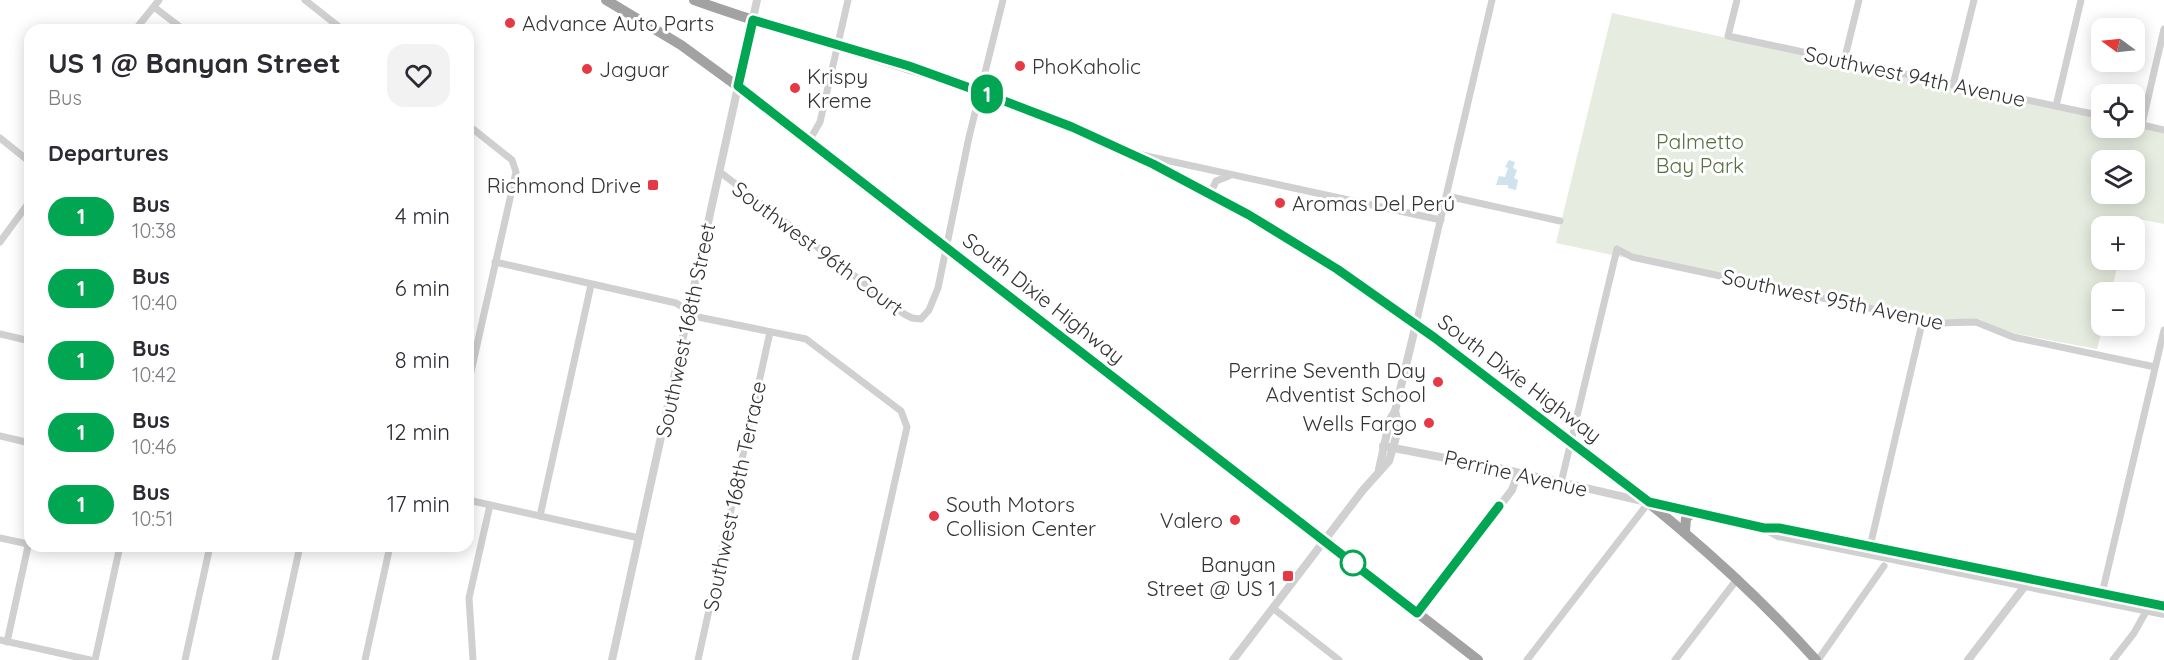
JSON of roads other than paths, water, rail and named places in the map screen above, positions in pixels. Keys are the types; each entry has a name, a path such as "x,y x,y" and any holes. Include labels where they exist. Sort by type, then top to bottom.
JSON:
{"highway":[{"name":"South Dixie Highway","path":"606,0 654,28 738,86 1478,660"},
{"name":"South Dixie Highway","path":"694,0 981,92 1055,120 1214,196 1315,255 1416,324 1685,531 1738,578 1817,660"},
{"path":"1685,531 1686,518 1694,512"}],"street":[{"path":"305,0 335,24"},
{"name":"Southwest 168th Street","path":"612,660 757,0"},
{"path":"809,141 820,122 848,0"},
{"path":"946,247 1003,0"},
{"path":"1233,660 1379,469 1447,196 1492,0"},
{"name":"Southwest 94th Avenue","path":"1737,0 1728,36 2091,114"},
{"path":"1844,61 1859,0"},
{"path":"1953,85 1974,0"},
{"path":"2056,106 2080,0"},
{"path":"140,24 156,3 178,24"},
{"path":"2145,98 2164,29"},
{"path":"2145,126 2164,130"},
{"path":"474,130 514,163 516,176 474,357"},
{"path":"0,138 24,157"},
{"path":"1126,152 1441,220"},
{"name":"Southwest 96th Court","path":"720,172 904,314 918,319 926,315 938,288 946,247"},
{"path":"1214,196 1212,190 1215,181 1220,177 1234,176"},
{"path":"1447,196 1560,221"},
{"path":"0,243 24,209"},
{"name":"Southwest 95th Avenue","path":"1571,442 1617,249 1632,257 1923,320 1943,324 1976,322 2013,337 2155,367"},
{"path":"495,262 676,303 698,317 770,333 801,337 815,344 901,411 907,423 855,660"},
{"path":"540,516 591,285"},
{"path":"1869,550 1923,320"},
{"path":"2101,597 2164,330"},
{"name":"Southwest 168th Terrace","path":"698,660 770,333"},
{"path":"0,334 24,340"},
{"path":"1379,469 1384,468 1394,448 1399,427 1395,411"},
{"path":"0,436 24,442"},
{"path":"1561,483 1571,442"},
{"name":"Perrine Avenue","path":"1383,446 1478,464 1764,528 1779,528 1869,550 2148,606"},
{"path":"1417,613 1512,490 1518,473"},
{"path":"474,501 639,538"},
{"path":"1527,660 1649,502"},
{"path":"473,660 470,595 490,505"},
{"path":"0,538 24,540"},
{"path":"26,552 3,641 90,660"},
{"path":"95,660 119,552"},
{"path":"185,660 209,552"},
{"path":"275,660 299,552"},
{"path":"365,660 389,552"},
{"path":"1817,660 1884,566"},
{"path":"1675,660 1738,578"},
{"path":"1968,660 2028,581"},
{"path":"2148,606 2164,606"},
{"path":"2148,606 2164,614"},
{"path":"2113,660 2148,606"},
{"path":"1274,609 1339,660"}],"water":[{"path":"1509,160 1515,162 1513,168 1517,170 1514,178 1518,180 1516,190 1508,188 1508,185 1496,185 1499,176 1505,177 1508,168 1505,167"}],"place":[{"name":"Advance Auto Parts","path":"510,23"},
{"name":"PhoKaholic","path":"1020,66"},
{"name":"Jaguar","path":"587,69"},
{"name":"Krispy Kreme","path":"795,88"},
{"name":"Richmond Drive","path":"653,185"},
{"name":"Aromas Del Perú","path":"1280,203"},
{"name":"Perrine Seventh Day Adventist School","path":"1438,382"},
{"name":"Wells Fargo","path":"1429,423"},
{"name":"South Motors Collision Center","path":"934,516"},
{"name":"Valero","path":"1235,520"},
{"name":"Banyan Street @ US 1","path":"1288,576"}],"park label":[{"name":"Palmetto Bay Park","path":"1700,153"}]}
